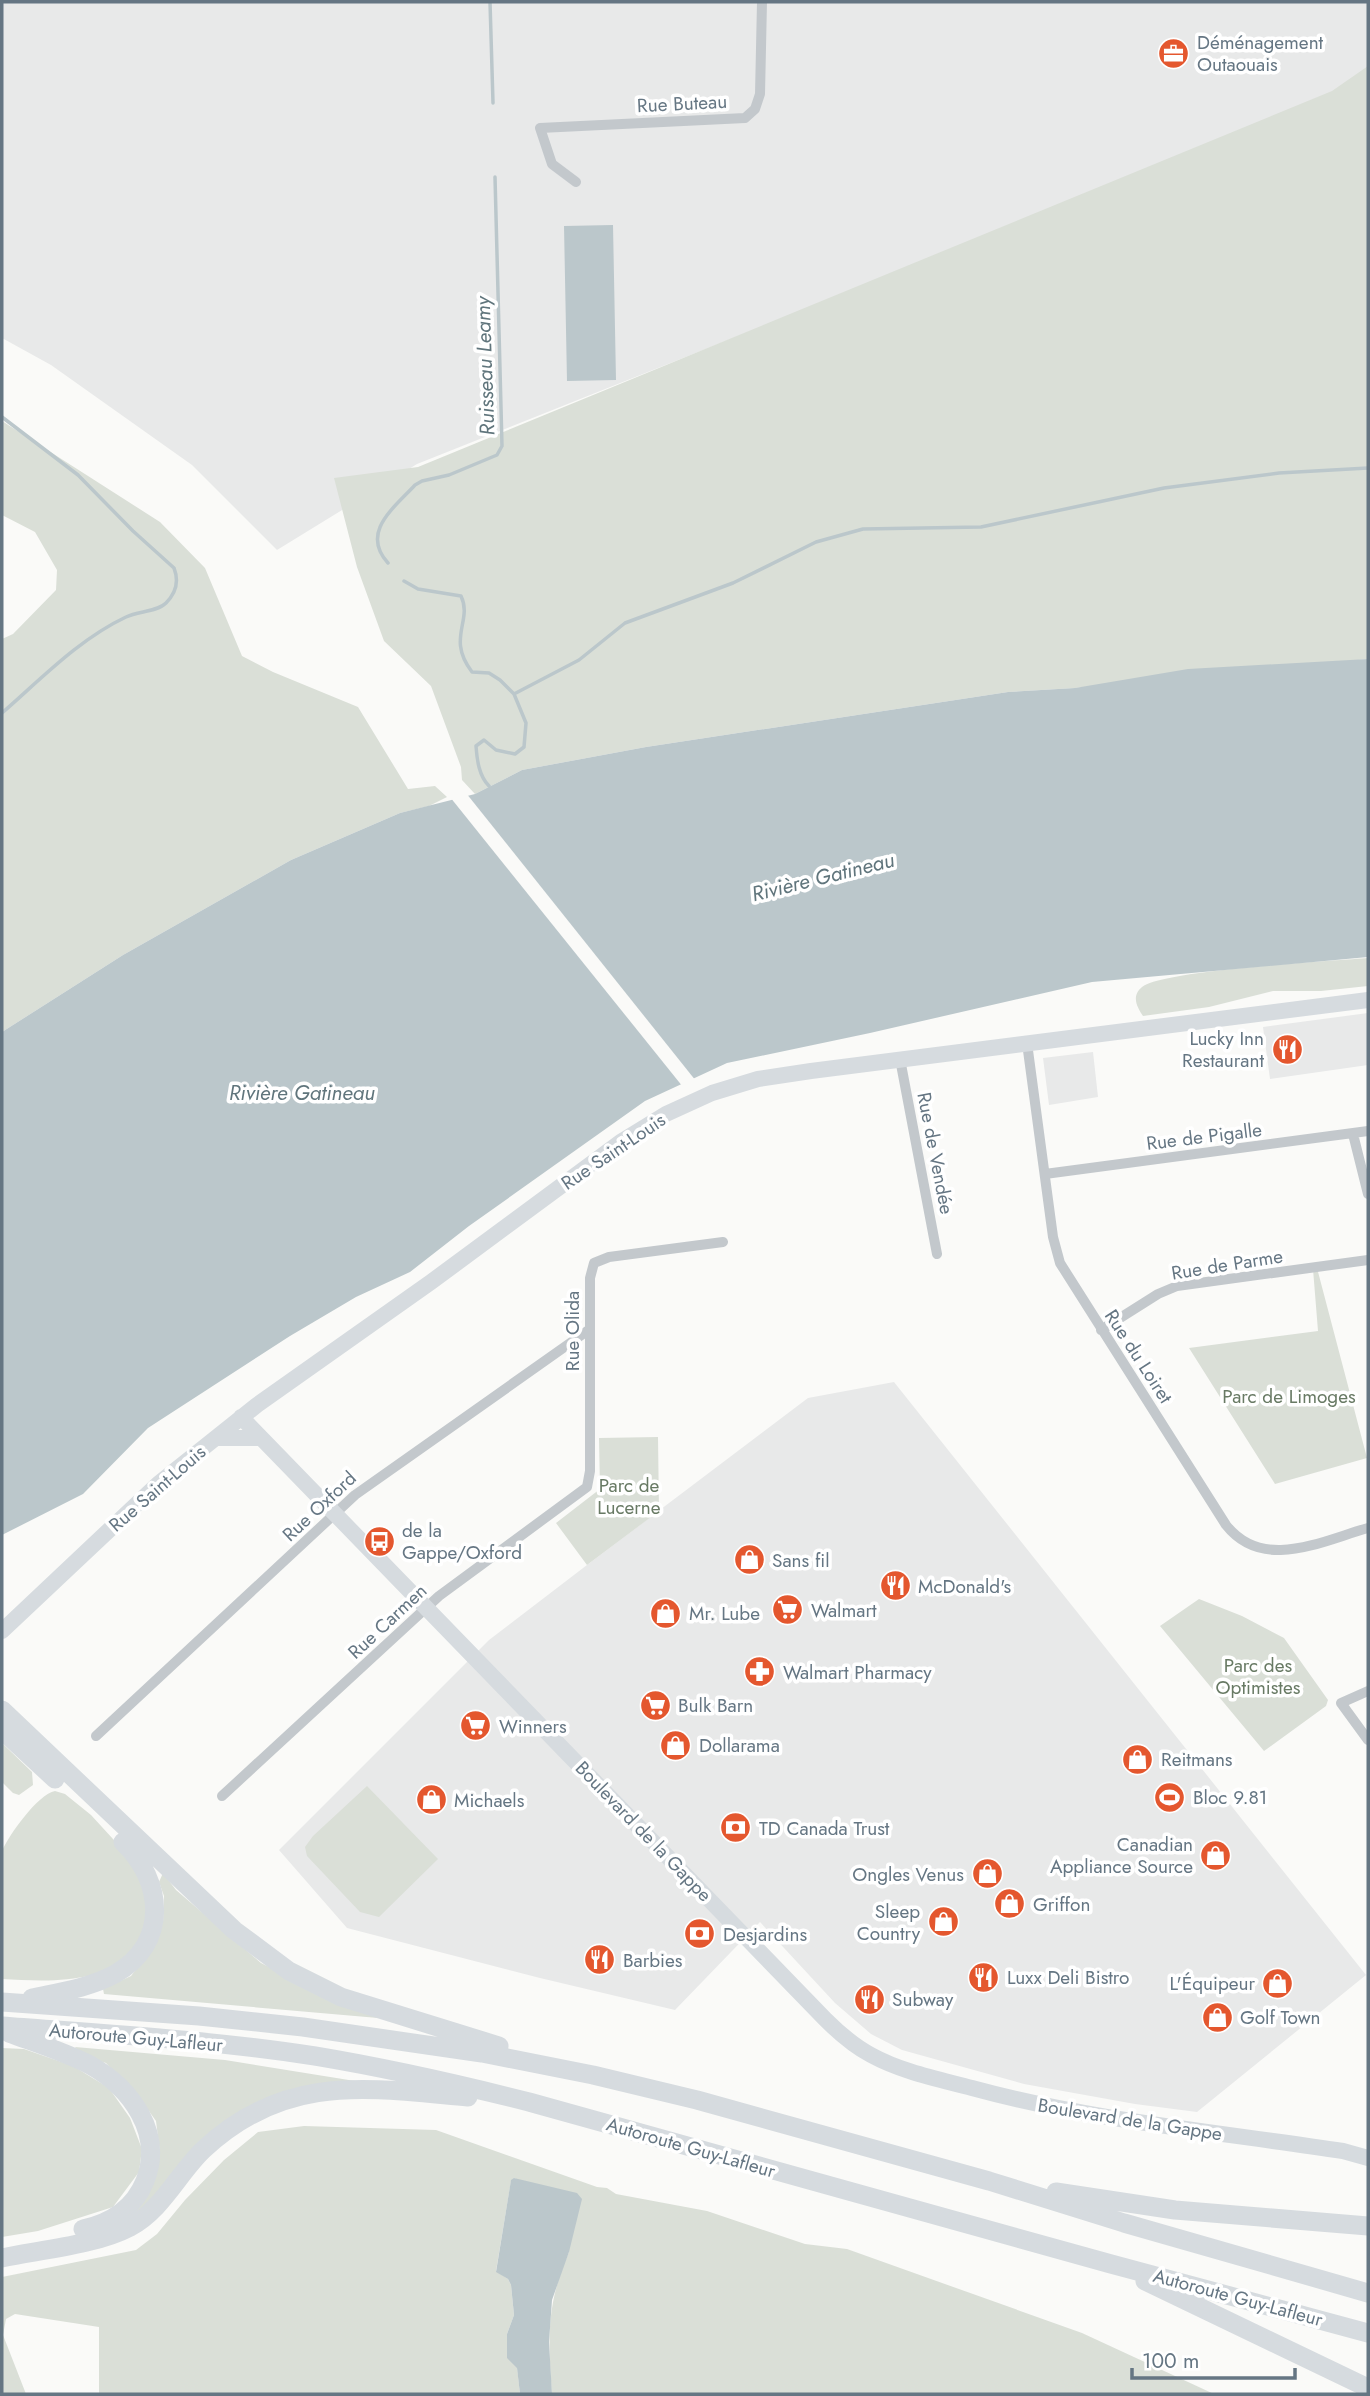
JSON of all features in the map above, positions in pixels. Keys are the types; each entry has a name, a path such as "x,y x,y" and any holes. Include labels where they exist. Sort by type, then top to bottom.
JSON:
{"highway":[{"path":"2,1710 234,1930 289,1970 354,2002 593,2075"},
{"path":"2,1730 136,1855 150,1881 155,1906 154,1922 146,1943 120,1971 78,1988 4,2003"},
{"name":"Autoroute Guy-Lafleur","path":"4,2003 188,2015 303,2027 482,2053 593,2075 697,2100 989,2181 1368,2293"},
{"path":"2,2028 79,2060 111,2080 124,2091 141,2114 150,2146 149,2168 140,2191 128,2207 114,2218 85,2229 2,2245"},
{"name":"Autoroute Guy-Lafleur","path":"2,2028 163,2038 285,2052 385,2069 529,2102 1368,2333"},
{"path":"2,2258 103,2237 132,2226 150,2213 195,2159 219,2137 253,2114 287,2099 355,2088 529,2102"},
{"path":"989,2181 1175,2210 1368,2226"},
{"path":"1111,2264 1368,2388"}],"main road":[{"name":"Rue Saint-Louis","path":"2,1631 158,1484 241,1418 431,1282 600,1156 666,1114 712,1093 745,1082 811,1071 1368,1000"},
{"name":"Boulevard de la Gappe","path":"241,1418 825,2019 852,2043 870,2054 922,2074 1047,2106 1343,2151 1368,2158"},
{"path":"216,1438 260,1438"}],"street":[{"name":"Rue Buteau","path":"576,182 552,164 540,128 745,118 755,109 760,94 762,2"},
{"name":"Rue du Loiret","path":"1027,1043 1053,1237 1060,1263 1226,1525 1241,1540 1260,1549 1281,1551 1368,1528"},
{"name":"Rue de Vendée","path":"900,1059 937,1254"},
{"name":"Rue de Pigalle","path":"1045,1174 1368,1131"},
{"path":"1353,1134 1368,1194"},
{"name":"Rue Olida","path":"587,1487 590,1471 591,1271 600,1259 723,1242"},
{"name":"Rue de Parme","path":"1101,1330 1158,1294 1177,1286 1368,1260"},
{"name":"Rue Oxford","path":"96,1736 372,1480 590,1329"},
{"name":"Rue Carmen","path":"222,1796 449,1588 587,1487"},
{"path":"1368,1691 1341,1703 1368,1740"}],"shaded area":[{"path":"2,2 1368,2 1368,76 1222,143 417,464 277,550 192,465 51,365 2,338"},
{"path":"1368,1013 1368,1065 1270,1079 1263,1027"},
{"path":"1093,1052 1098,1097 1049,1105 1043,1058"},
{"path":"894,1382 1366,1975 1197,2112 1024,2084 902,2050 871,2034 835,2003 760,1922 675,2010 347,1928 279,1850 489,1640 587,1565 808,1398"}],"green space":[{"path":"1368,66 1368,659 1075,688 1008,692 646,747 522,770 475,794 462,780 461,767 431,686 384,641 357,567 334,478 418,467 1332,91"},
{"path":"2,421 160,522 205,568 242,656 273,672 358,707 408,789 435,786 447,797 429,806 400,813 291,860 123,955 2,1032 2,639 13,634 56,590 57,570 35,532 2,515"},
{"path":"1368,958 1368,986 1321,991 1273,991 1209,1007 1143,1016 1136,1001 1142,987 1181,976 1249,967"},
{"name":"Parc de Limoges","path":"1317,1268 1367,1458 1275,1484 1189,1348 1318,1331 1313,1269"},
{"name":"Parc de Lucerne","path":"658,1437 659,1511 587,1565 556,1523 600,1489 599,1438"},
{"name":"Parc des Optimistes","path":"1199,1599 1242,1616 1284,1638 1328,1700 1326,1706 1264,1751 1160,1626"},
{"path":"2,1743 32,1772 33,1785 19,1795 2,1782"},
{"path":"367,1786 438,1859 379,1917 360,1912 307,1856 305,1847 313,1836"},
{"path":"55,1791 65,1794 91,1815 135,1863 151,1918 132,1951 105,1970 71,1979 2,1979 2,1851 17,1826 33,1807"},
{"path":"163,1873 176,1890 261,1963 378,2018 104,1994 103,1989 131,1976 150,1951 163,1922 164,1896 159,1882"},
{"path":"75,2047 225,2060 355,2081 227,2120 135,2221 115,2229 150,2183 160,2153 156,2121 106,2063 81,2055"},
{"path":"2,2048 24,2049 73,2066 109,2088 130,2118 142,2149 139,2172 113,2207 38,2231 2,2237"},
{"path":"304,2126 436,2130 597,2187 607,2188 616,2194 707,2211 805,2244 847,2249 1082,2333 1214,2394 552,2394 552,2305 569,2252 515,2178 511,2181 496,2271 508,2279 511,2285 514,2315 507,2334 517,2367 520,2394 99,2394 99,2327 15,2314 6,2319 3,2335 26,2394 2,2394 2,2277 136,2250 157,2234 224,2160 258,2132"}],"water":[{"path":"613,225 616,380 567,381 564,226"},
{"name":"Rivière Gatineau","path":"1368,659 1368,957 1092,982 727,1063 645,1101 469,1226 410,1272 356,1297 290,1336 148,1428 83,1494 2,1535 2,1032 123,955 291,860 400,813 475,794 522,770 646,747 1008,692 1075,688 1188,669"},
{"path":"514,2178 577,2193 582,2199 569,2252 552,2300 549,2342 552,2394 520,2394 517,2368 507,2358 507,2334 514,2315 511,2285 508,2279 496,2272 511,2180"}],"pier":[{"path":"466,793 696,1081 683,1087 450,797"}],"waterway":[{"name":"Ruisseau Leamy","path":"490,2 493,103"},
{"name":"Ruisseau Leamy","path":"388,563 380,552 377,541 379,531 390,512 415,485 449,475 497,455 502,446 495,177"},
{"path":"2,417 78,475 174,568 176,573 176,587 166,603 153,610 126,617 92,637 2,713"},
{"path":"514,694 579,660 625,623 733,583 816,542 863,529 981,527 1164,488 1279,473 1368,468"},
{"name":"Ruisseau Leamy","path":"404,581 418,589 461,596 464,614 460,640 465,660 472,672 489,673 514,694 526,723 524,747 515,754 496,750 484,740 476,746 481,773 489,786"}],"place":[{"name":"Déménagement Outaouais","path":"1174,53"},
{"name":"Lucky Inn Restaurant","path":"1287,1049"},
{"name":"de la Gappe/Oxford","path":"379,1541"},
{"name":"Sans fil","path":"749,1560"},
{"name":"McDonald's","path":"895,1586"},
{"name":"Walmart","path":"788,1610"},
{"name":"Mr. Lube","path":"666,1613"},
{"name":"Walmart Pharmacy","path":"760,1672"},
{"name":"Bulk Barn","path":"655,1705"},
{"name":"Winners","path":"476,1726"},
{"name":"Dollarama","path":"676,1745"},
{"name":"Reitmans","path":"1138,1759"},
{"name":"Bloc 9.81","path":"1170,1797"},
{"name":"Michaels","path":"431,1800"},
{"name":"TD Canada Trust","path":"736,1828"},
{"name":"Canadian Appliance Source","path":"1216,1855"},
{"name":"Ongles Venus","path":"987,1874"},
{"name":"Griffon","path":"1010,1904"},
{"name":"Sleep Country","path":"943,1922"},
{"name":"Desjardins","path":"700,1934"},
{"name":"Barbies","path":"600,1960"},
{"name":"Luxx Deli Bistro","path":"984,1977"},
{"name":"L'Équipeur","path":"1278,1983"},
{"name":"Subway","path":"869,1999"},
{"name":"Golf Town","path":"1217,2017"}]}
